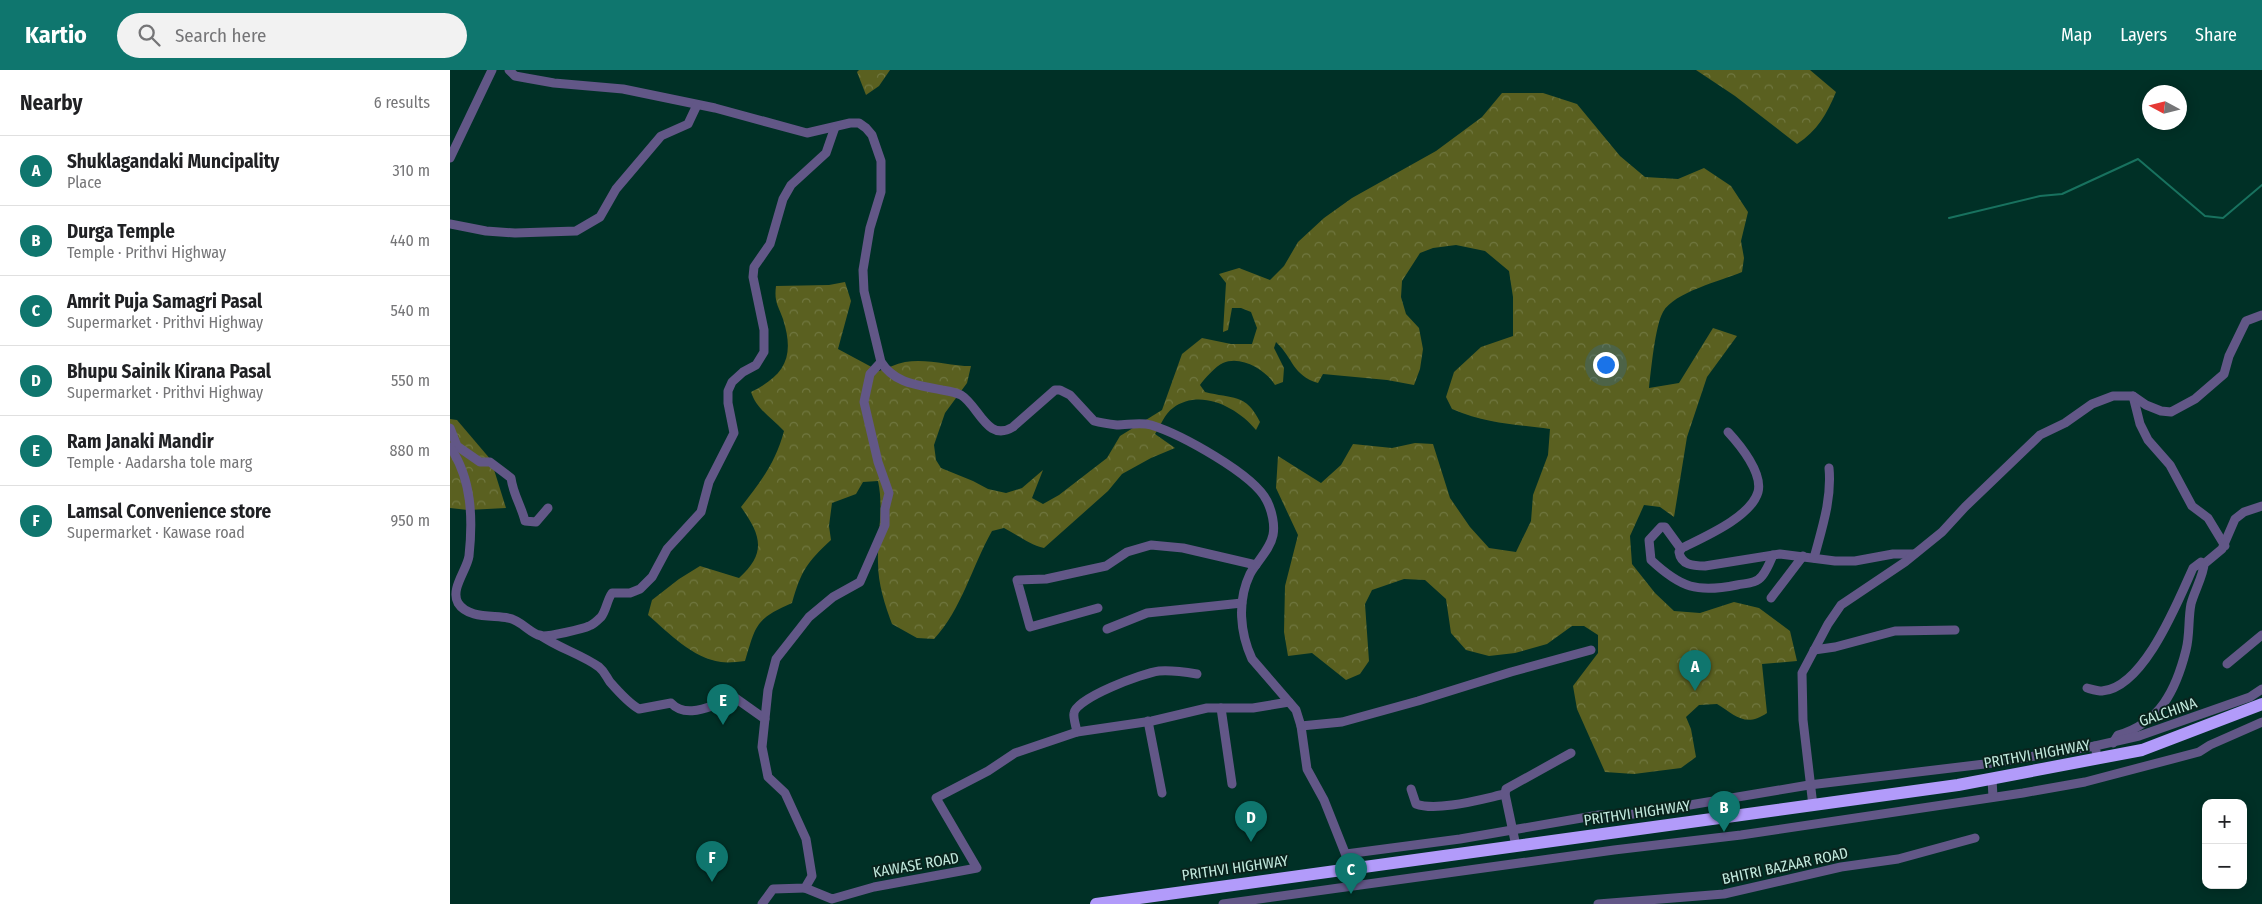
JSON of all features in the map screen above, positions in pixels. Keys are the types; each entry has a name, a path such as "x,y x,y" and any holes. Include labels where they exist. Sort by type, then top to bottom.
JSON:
{"highway":[{"name":"PRITHVI HIGHWAY","path":"1096,904 1813,806 1992,779 2142,750 2262,704"}],"street":[{"path":"450,158 492,70"},
{"path":"509,70 515,76 572,85 624,89 715,108 807,133 850,123 859,123 872,135 880,161 881,192 870,228 863,270 864,291 881,362 888,372 899,380 958,393 972,404 989,428 996,431 1008,430 1013,427 1046,396 1055,390 1060,390 1074,398 1094,422 1117,425 1150,424 1184,438 1239,472 1260,491 1267,501 1273,521 1273,536 1250,574 1242,603 1242,622 1248,650 1252,659 1296,710 1301,726 1307,769 1324,800 1351,868"},
{"path":"450,224 486,231 515,233 576,231 600,217 616,189 644,155 661,136 688,124 697,105"},
{"path":"540,635 565,634 578,628 589,627 602,616 606,600 612,593 630,593 640,589 652,577 667,549 701,512 709,482 734,433 728,403 730,386 743,372 756,365 764,352 764,330 753,277 754,267 770,244 783,199 791,185 826,153 835,127"},
{"path":"1813,806 1809,785 1803,720 1802,673 1841,605 1942,532 1965,507 2040,435 2065,423 2092,404 2113,396 2133,396 2154,408 2172,412 2195,399 2224,374 2229,356 2246,321 2262,315"},
{"path":"805,888 812,876 806,839 785,793 768,777 762,747 768,690 776,659 809,617 832,597 860,582 885,525 885,509 889,493 878,462 864,402 870,374 881,362"},
{"path":"2133,396 2140,424 2148,440 2170,465 2192,506 2208,518 2225,546"},
{"path":"450,428 457,446 480,462 490,462 511,478 512,493 522,508 525,521 536,522 548,508"},
{"path":"1728,432 1746,451 1758,480 1758,491 1753,502 1738,517 1681,549 1679,556 1684,562 1692,566 1717,565 1773,555 1855,561 1893,554 1914,554"},
{"path":"450,447 462,467 472,510 469,558 458,585 458,603 472,612 521,622 540,635 598,666 607,674 610,681 622,692 630,704 638,709 671,703 682,710 704,709 715,705 720,694 734,697 765,719"},
{"path":"1814,558 1829,501 1831,484 1829,468"},
{"path":"2113,743 2118,735 2131,731 2154,716 2165,704 2186,649 2192,602 2204,564 2225,546 2235,518 2244,512 2262,506"},
{"path":"1681,549 1665,527 1661,527 1649,540 1651,560 1665,572 1693,588 1708,589 1755,582 1762,576 1773,555"},
{"path":"1098,608 1030,627 1018,580 1046,579 1106,566 1127,552 1152,545 1183,548 1256,565"},
{"path":"1770,598 1803,556"},
{"path":"2087,688 2102,691 2121,683 2142,663 2160,639 2193,568 2197,563 2201,562 2204,564"},
{"path":"1107,629 1147,613 1242,603"},
{"path":"1814,650 1835,647 1896,631 1955,630"},
{"path":"2227,664 2262,635"},
{"path":"1301,726 1342,722 1591,650"},
{"path":"1197,674 1160,671 1142,674 1078,704 1074,713 1077,732 1148,721 1194,710 1253,708 1289,702"},
{"name":"GALCHINA","path":"1346,854 1599,815 1636,814 1809,785 1993,764 2113,743 2140,736 2197,716 2250,697 2262,690"},
{"path":"1221,708 1232,784"},
{"path":"1148,721 1162,793"},
{"path":"1223,904 1640,846 1741,835 2085,782 2200,752 2210,745 2262,722"},
{"name":"KAWASE ROAD","path":"762,904 773,889 805,888 832,899 874,887 977,868 936,798 988,771 1015,754 1077,732"},
{"path":"2095,746 2098,760"},
{"path":"1411,789 1416,804 1424,807 1467,802 1505,794 1511,786 1541,772 1570,753"},
{"path":"1992,779 1993,797"},
{"path":"1505,794 1514,829 1516,846"},
{"name":"BHITRI BAZAAR ROAD","path":"1598,904 1724,894 1841,867 1898,858 1975,838"}],"green space":[{"path":"859,70 890,70 879,86 866,95 857,72"},
{"path":"1696,70 1810,70 1836,92 1821,121 1797,144 1735,96"},
{"path":"1502,93 1543,93 1577,104 1620,156 1645,177 1678,179 1704,168 1731,186 1748,212 1741,241 1744,258 1742,272 1687,293 1669,305 1660,319 1649,388 1679,383 1713,328 1737,336 1707,377 1687,437 1674,517 1660,507 1644,505 1630,536 1632,564 1655,593 1674,611 1700,613 1734,602 1759,608 1790,631 1797,661 1762,664 1767,713 1759,717 1746,720 1735,716 1717,704 1699,705 1686,717 1691,729 1696,757 1681,768 1634,774 1605,772 1577,709 1573,686 1598,653 1598,635 1584,626 1572,626 1547,644 1515,653 1489,656 1466,650 1451,633 1446,599 1425,580 1404,579 1372,590 1365,604 1369,661 1360,674 1346,680 1312,653 1288,656 1284,632 1285,586 1298,535 1276,488 1278,456 1321,483 1341,465 1353,444 1392,448 1415,443 1433,444 1450,498 1470,527 1489,548 1516,552 1531,521 1533,495 1548,455 1550,429 1477,418 1452,409 1446,397 1454,372 1481,347 1513,336 1513,297 1509,271 1485,251 1456,245 1433,248 1420,253 1402,281 1401,297 1406,314 1419,328 1423,349 1420,369 1414,385 1387,380 1323,374 1318,383 1303,376 1276,342 1274,348 1284,368 1283,382 1275,385 1266,374 1245,362 1230,361 1223,363 1210,373 1200,385 1205,392 1231,397 1249,406 1260,422 1256,430 1239,414 1218,403 1195,400 1184,402 1173,408 1155,434 1175,448 1151,458 1122,474 1108,491 1044,548 1028,542 1004,528 992,531 959,601 944,627 934,639 917,638 892,624 889,617 878,571 880,491 878,481 863,482 856,494 832,503 829,526 831,540 810,561 802,575 792,603 771,614 759,624 745,661 721,662 700,656 673,637 648,615 652,600 679,579 700,566 739,578 754,560 758,544 757,535 741,507 761,481 772,462 784,431 761,409 751,392 772,379 784,363 787,354 788,344 783,319 776,300 776,286 829,285 845,282 851,301 838,349 879,371 913,361 971,366 967,383 945,413 934,445 936,460 941,468 988,489 1006,493 1022,488 1043,470 1032,498 1043,504 1059,495 1107,458 1120,436 1162,410 1182,354 1202,338 1231,344 1252,344 1257,328 1251,312 1241,308 1232,308 1228,330 1223,332 1226,283 1219,274 1239,268 1270,280 1284,266 1298,242 1324,218 1352,198 1436,151 1482,117"},
{"path":"450,419 457,420 491,460 506,508 468,510 450,508"}],"waterway":[{"path":"1949,218 2040,196 2062,194 2138,159 2205,216 2223,218 2262,185"}],"place":[{"name":"Shuklagandaki Muncipality","path":"1695,691"},
{"name":"Ram Janaki Mandir","path":"723,725"},
{"name":"Durga Temple","path":"1724,832"},
{"name":"Bhupu Sainik Kirana Pasal","path":"1251,842"},
{"name":"Lamsal Convenience store","path":"712,882"},
{"name":"Amrit Puja Samagri Pasal","path":"1351,894"}]}
